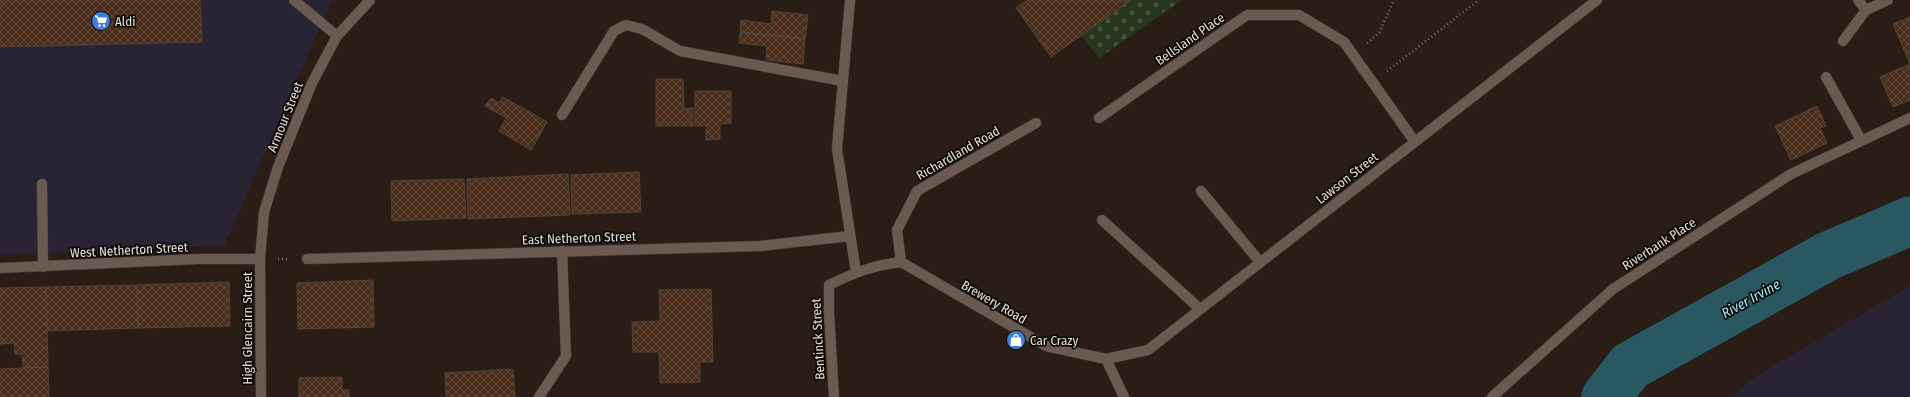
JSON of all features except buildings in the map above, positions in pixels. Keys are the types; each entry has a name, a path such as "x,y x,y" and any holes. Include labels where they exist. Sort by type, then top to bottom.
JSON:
{"street":[{"path":"294,0 338,36"},
{"name":"Armour Street","path":"260,259 264,212 278,167 312,83 338,36 370,0"},
{"path":"850,0 837,149 856,272 874,266 901,262"},
{"name":"Lawson Street","path":"1106,359 1148,350 1597,0"},
{"path":"1858,0 1866,10"},
{"path":"1843,41 1866,10 1888,0"},
{"name":"Bellsland Place","path":"1099,118 1247,14 1299,14 1344,42 1415,142"},
{"path":"562,115 614,31 626,25 642,30 680,51 843,81"},
{"path":"1826,77 1861,140"},
{"name":"Riverbank Place","path":"1492,397 1613,289 1791,174 1910,118"},
{"name":"Richardland Road","path":"901,262 897,230 917,191 1036,123"},
{"path":"42,184 43,267"},
{"path":"1201,191 1260,262"},
{"path":"1102,220 1200,309"},
{"name":"East Netherton Street","path":"308,259 760,246 850,236"},
{"path":"539,397 566,356 562,252"},
{"name":"West Netherton Street","path":"0,268 199,259 260,259"},
{"name":"High Glencairn Street","path":"260,259 261,397"},
{"name":"Brewery Road","path":"901,262 1046,346 1106,359"},
{"name":"Bentinck Street","path":"834,397 829,312 829,285 856,272"},
{"path":"1106,359 1124,397"}],"path":[{"path":"1353,56 1379,33 1394,0"},
{"path":"1372,82 1479,0"},
{"path":"260,259 308,259"}],"shaded area":[{"path":"0,0 332,0 224,246 0,255"},
{"path":"1910,286 1910,397 1731,397 1758,375"}],"green space":[{"path":"1131,0 1182,0 1099,58 1081,36"}],"waterway":[{"name":"River Irvine","path":"1606,397 1630,366 1828,256 1910,221"}],"place":[{"name":"Aldi","path":"101,21"},
{"name":"Car Crazy","path":"1016,340"}]}
